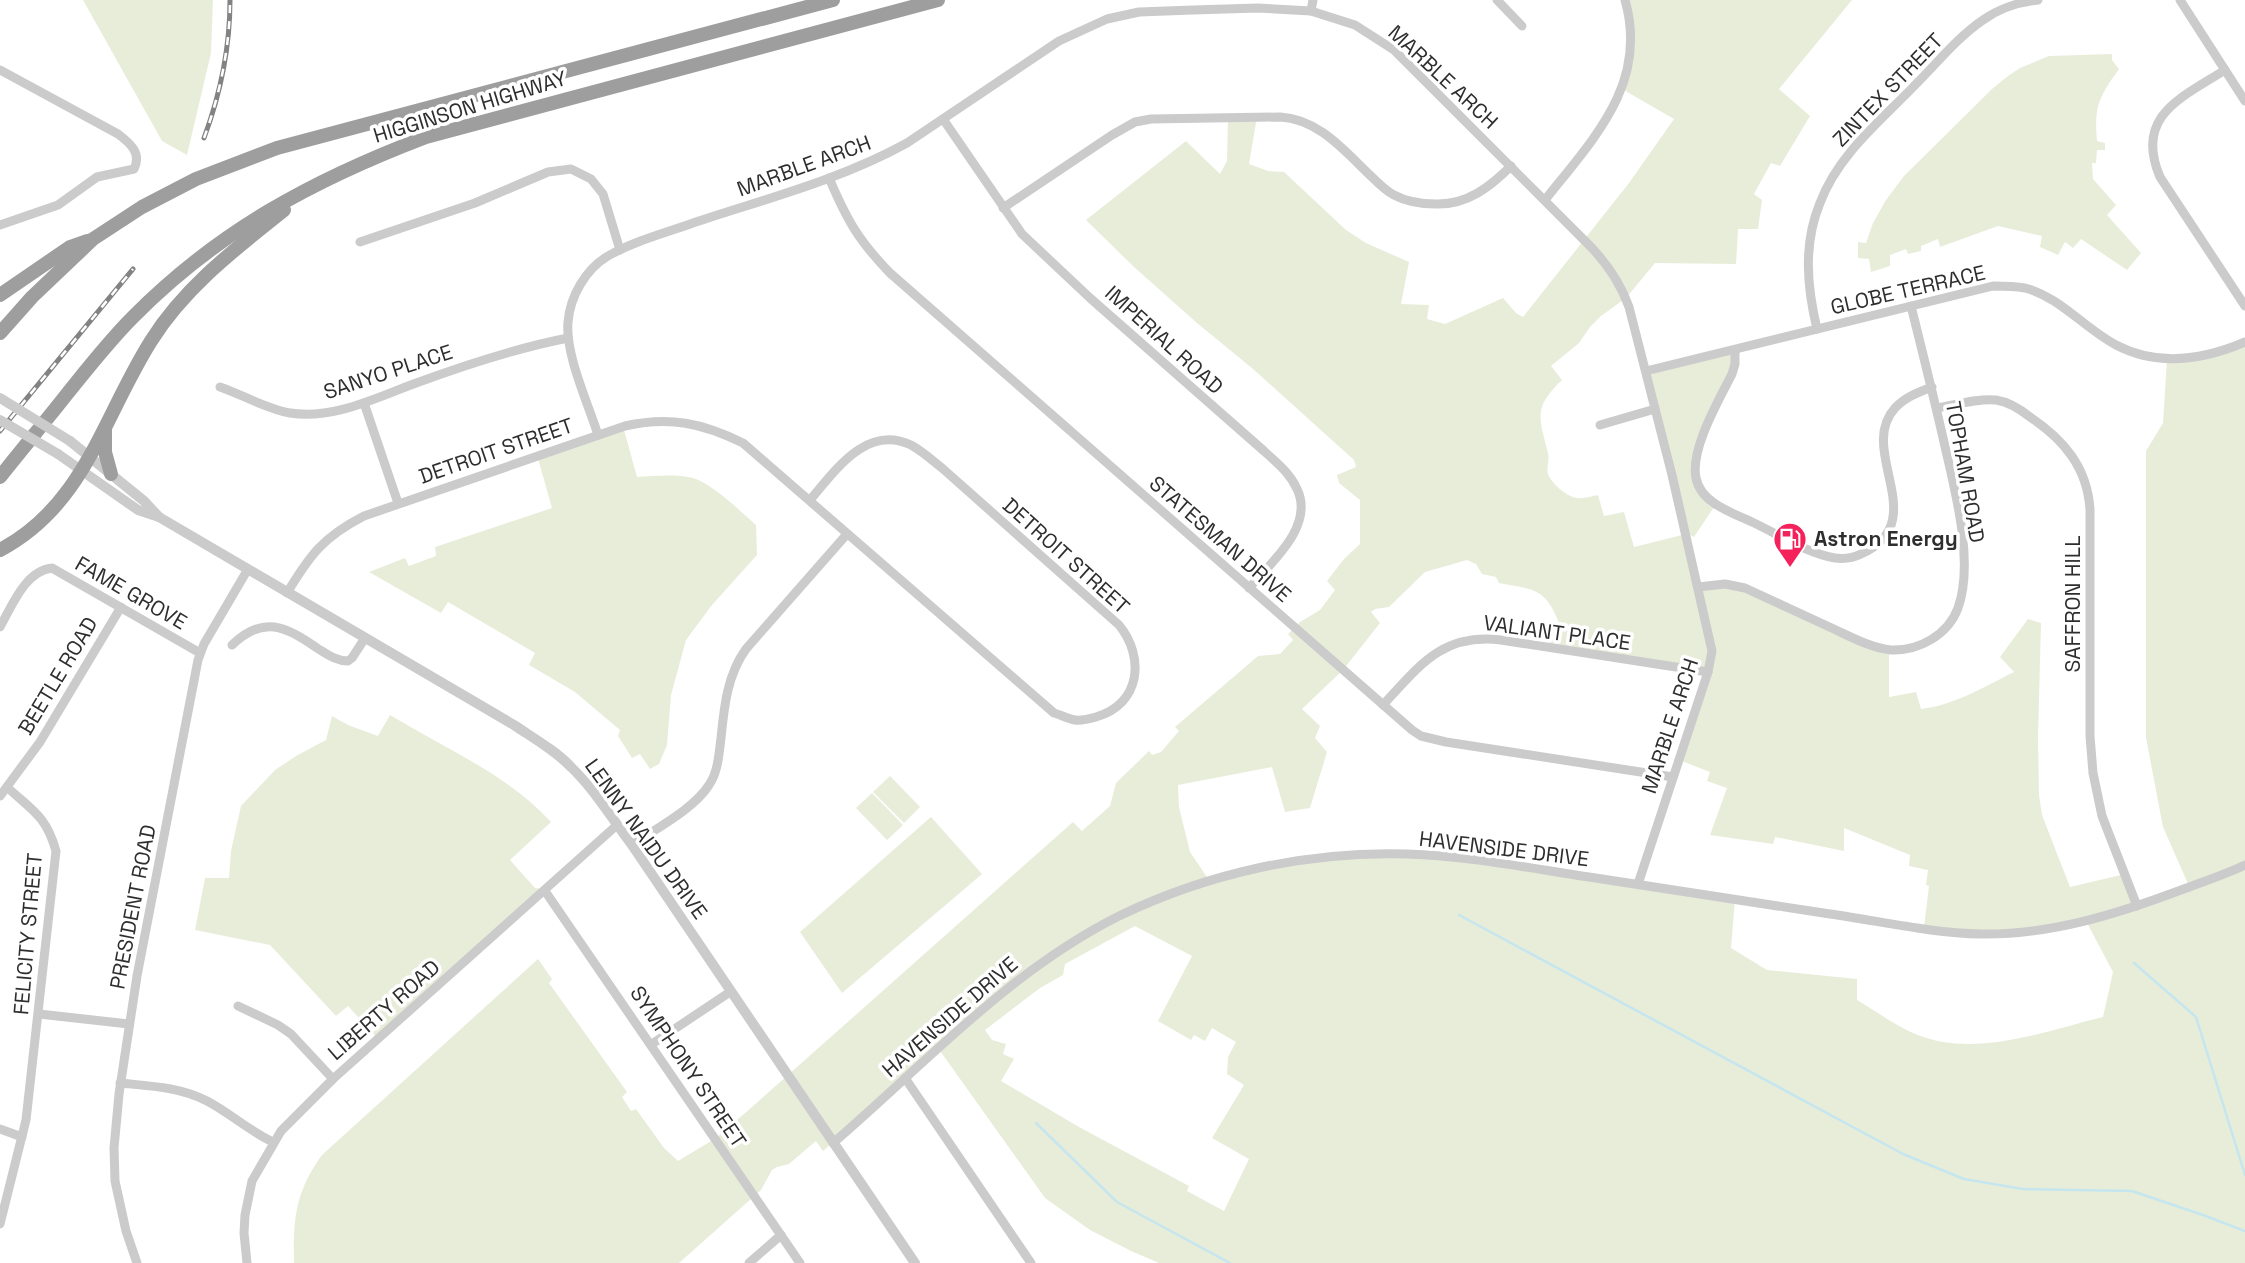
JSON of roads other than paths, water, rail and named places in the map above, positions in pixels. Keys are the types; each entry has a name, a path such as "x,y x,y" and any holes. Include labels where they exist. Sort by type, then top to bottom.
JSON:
{"highway":[{"name":"HIGGINSON HIGHWAY","path":"0,333 32,297 93,239 142,207 226,166 277,148 833,0"},
{"name":"HIGGINSON HIGHWAY","path":"0,477 105,347 164,288 229,236 314,186 366,160 426,137 938,0"},
{"path":"0,550 28,533 62,499 82,471 145,351 169,316 236,248 314,186"},
{"path":"0,295 70,247 93,239"},
{"path":"106,425 106,452 111,474"}],"street":[{"path":"1311,11 1313,0"},
{"path":"1497,0 1522,26"},
{"path":"1545,200 1601,128 1623,89 1631,43 1625,0"},
{"name":"ZINTEX STREET","path":"1818,329 1810,290 1808,249 1819,204 1839,166 1868,132 1972,29 1995,12 2038,0"},
{"path":"2180,0 2245,101"},
{"name":"MARBLE ARCH","path":"598,435 568,338 568,321 571,305 581,283 597,265 620,250 845,174 890,153 1059,41 1107,19 1139,12 1258,8 1311,11 1355,25 1394,50 1588,244 1612,271 1629,307 1712,651 1708,672 1638,884"},
{"path":"0,70 118,134 133,147 137,158 134,169 93,179 58,205 0,225"},
{"path":"2225,70 2164,113 2154,130 2152,152 2160,177 2245,306"},
{"path":"1003,208 1125,126 1151,119 1280,117 1300,120 1320,129 1390,194 1419,203 1442,204 1460,201 1490,185 1511,166"},
{"name":"IMPERIAL ROAD","path":"943,119 1022,234 1279,465 1293,481 1299,492 1300,508 1294,534 1249,588"},
{"path":"359,242 475,203 548,172 571,169 592,179 603,194 620,250"},
{"name":"STATESMAN DRIVE","path":"830,178 850,225 890,273 1412,730 1432,739 1673,777"},
{"name":"GLOBE TERRACE","path":"1646,371 1993,286 2015,286 2038,293 2114,344 2153,357 2187,359 2245,342"},
{"name":"TOPHAM ROAD","path":"1698,587 1725,584 1745,588 1879,648 1904,649 1923,644 1938,635 1950,623 1958,608 1963,588 1961,531 1955,489 1937,408 1911,306"},
{"name":"SANYO PLACE","path":"220,387 290,413 335,411 468,365 568,338"},
{"path":"1735,350 1732,374 1696,453 1698,485 1715,505 1834,558 1864,553 1877,544 1888,530 1895,511 1882,439 1884,426 1897,406 1932,387"},
{"name":"LENNY NAIDU DRIVE","path":"0,398 70,441 152,508 159,517"},
{"name":"SAFFRON HILL","path":"1937,408 1993,400 2009,403 2062,442 2083,473 2090,509 2090,736 2095,789 2102,816 2137,906"},
{"path":"364,403 398,503"},
{"path":"1600,425 1655,409"},
{"name":"LENNY NAIDU DRIVE","path":"0,421 58,454 138,510 159,517 543,744 581,777 632,845 915,1263"},
{"name":"DETROIT STREET","path":"287,593 308,559 334,533 364,516 598,435 646,421 676,421 706,427 743,443 1054,713 1074,720 1093,718 1108,712 1128,695 1135,676 1135,656 1127,635 1119,625 914,447 893,440 865,445 850,455 810,500"},
{"path":"632,845 688,806 708,788 719,757 728,690 739,660 847,534"},
{"name":"FAME GROVE","path":"0,627 25,585 36,573 52,568 200,653"},
{"name":"PRESIDENT ROAD","path":"136,1263 123,1220 114,1174 120,1083 129,1024 200,653 248,569"},
{"name":"BEETLE ROAD","path":"0,796 53,720 121,607"},
{"path":"232,645 260,626 282,627 332,657 348,661 365,638"},
{"name":"VALIANT PLACE","path":"1383,705 1434,653 1474,638 1708,672"},
{"name":"FELICITY STREET","path":"0,1224 22,1137 39,1014 56,851 42,819 8,788"},
{"name":"LIBERTY ROAD","path":"247,1263 244,1233 249,1194 255,1176 273,1142 298,1112 617,825"},
{"name":"HAVENSIDE DRIVE","path":"833,1143 996,997 1074,941 1120,916 1160,899 1199,884 1251,870 1318,858 1410,855 1476,860 1931,929 1982,934 2061,927 2117,914 2245,865"},
{"name":"SYMPHONY STREET","path":"545,891 800,1263"},
{"path":"652,1044 730,992"},
{"path":"238,1006 278,1025 290,1034 333,1079"},
{"path":"39,1014 129,1024"},
{"path":"905,1078 1031,1263"},
{"path":"120,1083 171,1088 188,1094 206,1101 273,1142"},
{"path":"0,1129 22,1137"},
{"path":"750,1263 781,1235"}],"waterway":[{"path":"1459,915 1903,1154 1964,1179 2023,1189 2132,1191 2245,1231"},
{"path":"2134,963 2196,1017 2245,1175"},
{"path":"1036,1123 1117,1202 1230,1263"}],"railway":[{"path":"204,138 223,70 230,0"},
{"path":"0,431 133,269"}],"place":[{"name":"Astron Energy","path":"1790,569"}]}
